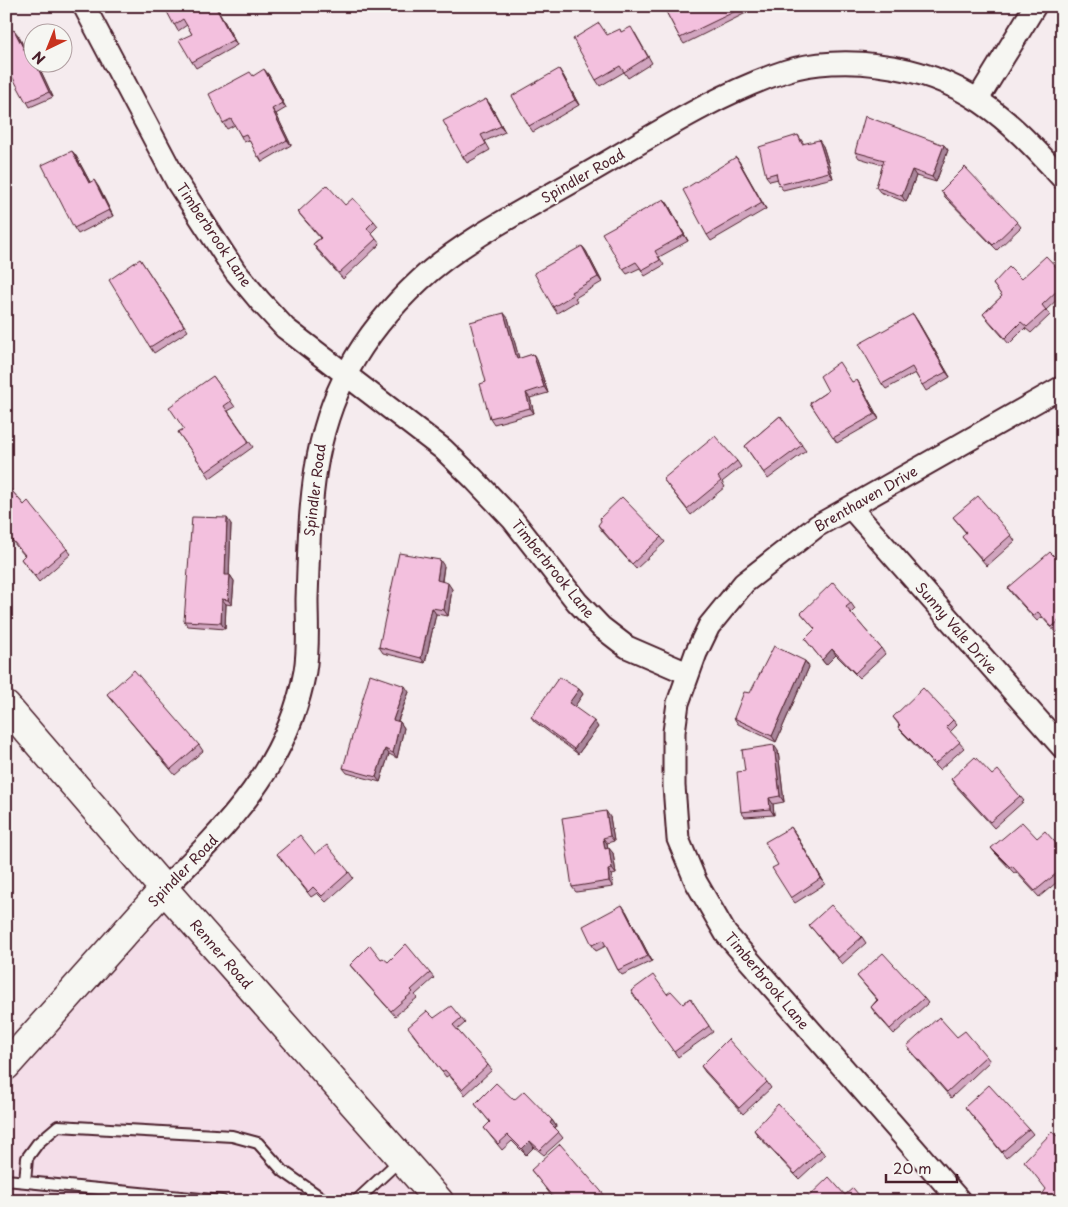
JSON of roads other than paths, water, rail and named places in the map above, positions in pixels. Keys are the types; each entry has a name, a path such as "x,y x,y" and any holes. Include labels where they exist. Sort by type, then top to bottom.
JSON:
{"main road":[{"name":"Renner Road","path":"6,706 164,889 439,1201"},
{"name":"Spindler Road","path":"6,1066 164,889"}],"street":[{"name":"Timberbrook Lane","path":"84,6 177,182 235,271 285,328 443,450 473,478 513,520 577,602 601,628 627,648 687,673 678,703 674,732 674,786 678,839 696,882 726,934 960,1201"},
{"path":"978,99 1036,6"},
{"name":"Spindler Road","path":"164,889 224,830 242,808 272,762 296,707 305,667 310,529 316,457 326,419 346,374 362,345 394,306 446,258 555,192 710,103 788,70 830,64 874,64 909,70 944,83 978,99 1021,132 1062,178"},
{"name":"Brenthaven Drive","path":"687,673 709,626 744,583 817,526 1062,387"},
{"name":"Sunny Vale Drive","path":"851,508 1062,747"}],"lane":[{"path":"26,1182 27,1158 38,1143 58,1126 222,1135 258,1143 283,1171 326,1201"},
{"path":"356,1201 402,1158"},
{"path":"6,1180 222,1201"}]}
